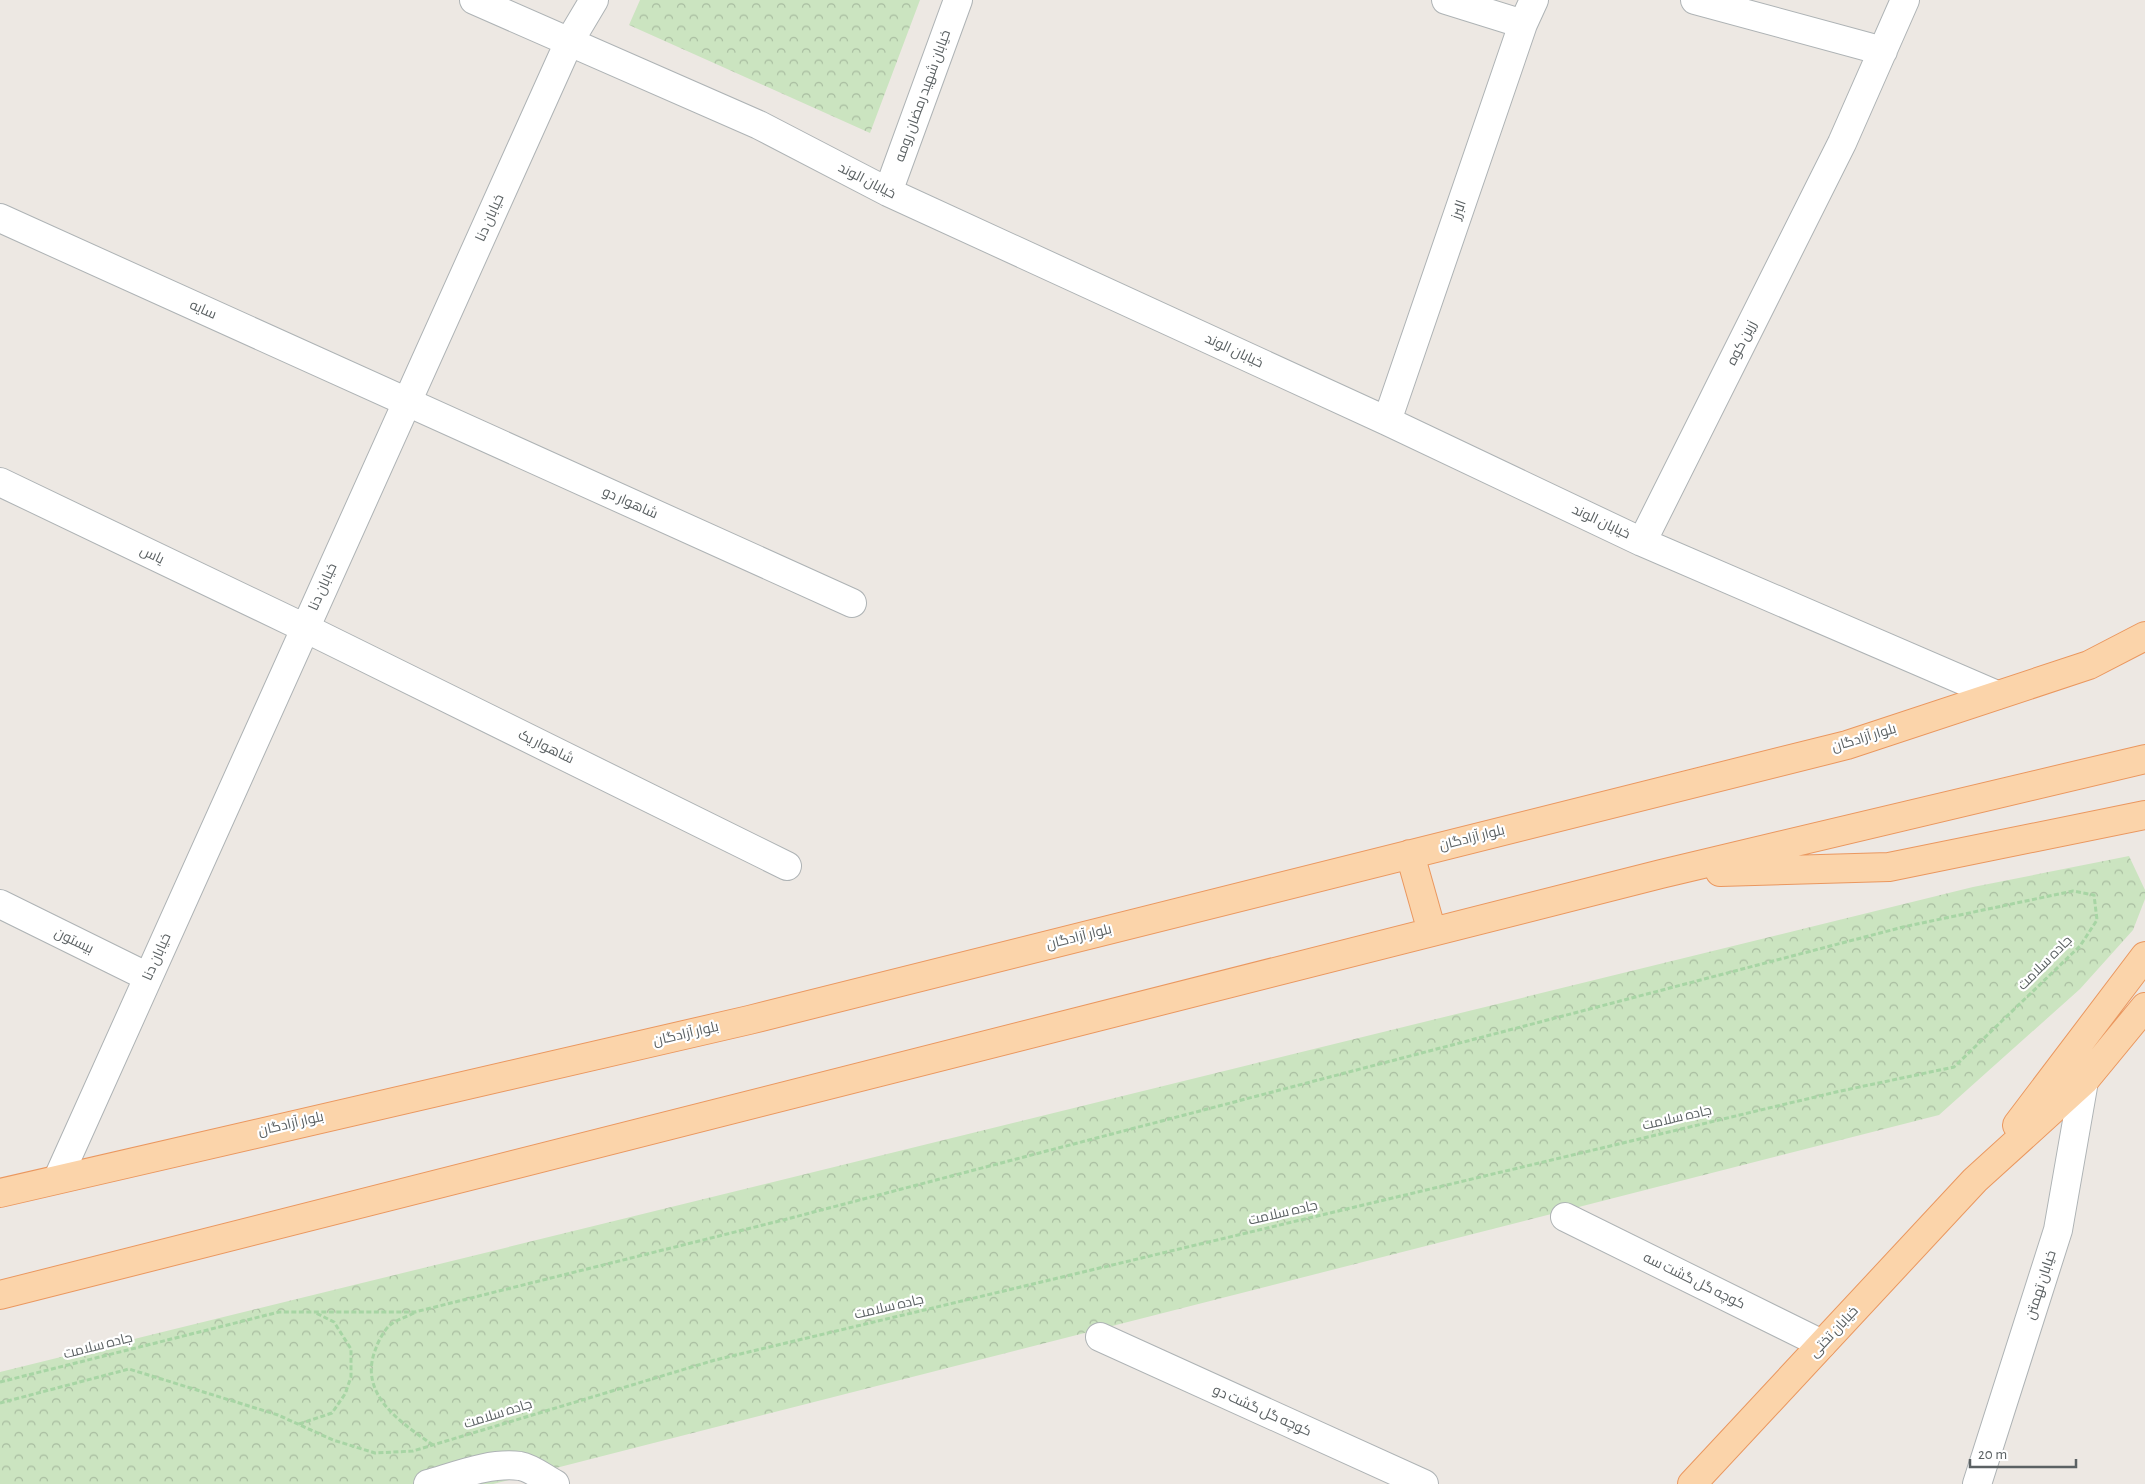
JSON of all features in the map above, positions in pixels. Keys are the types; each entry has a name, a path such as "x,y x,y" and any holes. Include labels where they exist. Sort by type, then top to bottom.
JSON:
{"main road":[{"name":"بلوار آزادگان","path":"0,1193 58,1178 749,1020 1847,745 2089,665 2145,636"},
{"path":"0,1295 1661,874 2145,759"},
{"path":"1661,874 1889,867 2142,820"},
{"path":"1410,854 1432,932"},
{"path":"1975,1180 2145,956"},
{"path":"1975,1180 2084,1081 2145,1008"},
{"name":"خیابان تختی","path":"1692,1484 1975,1180"}],"street":[{"name":"خیابان الوند","path":"474,0 759,125 888,192 1387,421 1642,542 1997,695"},
{"name":"خیابان دنا","path":"58,1178 569,42 594,0"},
{"name":"خیابان شهید رمضان رومه","path":"888,192 958,0"},
{"path":"1446,0 1529,12"},
{"path":"1695,0 1882,51"},
{"name":"زرین کوه","path":"1642,542 1842,144 1905,0"},
{"name":"البرز","path":"1387,421 1529,12"},
{"name":"سایه","path":"0,218 407,402"},
{"name":"شاهوار دو","path":"407,402 852,603"},
{"name":"یاس","path":"0,482 305,628"},
{"name":"شاهوار یک","path":"305,628 787,866"},
{"name":"بیستون","path":"0,904 148,977"},
{"name":"خیابان تهمتن","path":"1977,1484 2058,1230 2084,1081"},
{"name":"کوچه گل گشت سه","path":"1565,1217 1822,1344"},
{"name":"کوچه گل گشت دو","path":"1100,1337 1424,1484"},
{"path":"428,1484 480,1469 505,1466 522,1466 555,1484"}],"path":[{"name":"جاده سلامت","path":"0,1382 279,1312 415,1312 787,1219 1903,926 2073,890 2094,895 2097,920 2080,946 1954,1066 1836,1092 715,1360 413,1451 376,1453 333,1440 278,1415 129,1369 0,1403"},
{"path":"298,1424 332,1413 345,1394 351,1377 351,1349 334,1322 314,1312"},
{"path":"415,1312 389,1326 377,1344 371,1360 372,1385 377,1396 406,1426 434,1445"}],"green space":[{"path":"640,0 920,0 870,133 629,25"},
{"path":"2129,856 2145,890 2145,899 2133,930 2080,989 1939,1115 493,1484 0,1484 0,1372 1973,887"}]}
